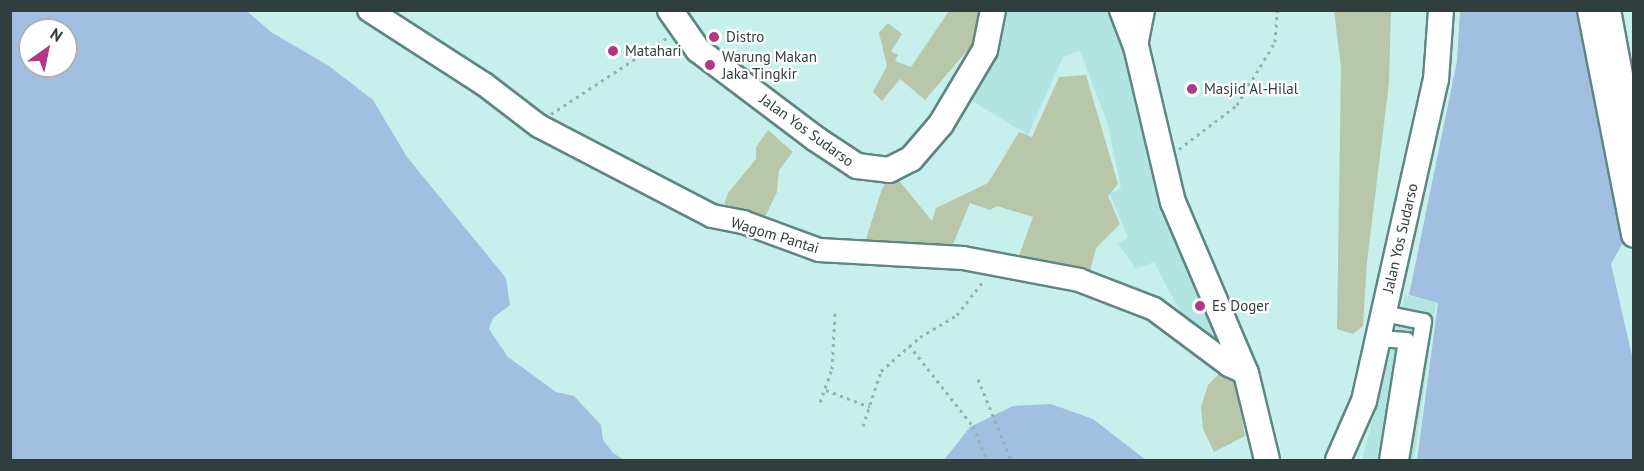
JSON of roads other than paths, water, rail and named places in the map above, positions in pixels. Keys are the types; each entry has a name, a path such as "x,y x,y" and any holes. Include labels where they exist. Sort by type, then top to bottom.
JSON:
{"main road":[{"name":"Jalan Yos Sudarso","path":"675,20 698,50 857,166 889,170 911,159 941,124 985,50 993,10"},
{"path":"1122,10 1136,46 1173,202 1198,267 1246,374 1267,460"},
{"name":"Jalan Yos Sudarso","path":"1338,460 1358,417 1378,338 1436,80 1442,10"},
{"path":"1590,10 1609,64 1634,150"},
{"path":"1608,10 1609,64 1630,220"}],"street":[{"name":"Wagom Pantai","path":"369,10 484,84 539,126 712,216 743,222 815,250 994,262 1061,275 1154,309 1229,365 1246,374"},
{"path":"1136,46 1143,10"},
{"path":"1383,313 1423,321 1401,460"},
{"path":"1378,338 1406,340 1387,460"}],"place":[{"name":"Distro","path":"714,37"},
{"name":"Matahari","path":"613,51"},
{"name":"Warung Makan Jaka Tingkir","path":"710,65"},
{"name":"Masjid Al-Hilal","path":"1192,89"},
{"name":"Es Doger","path":"1200,306"}]}
